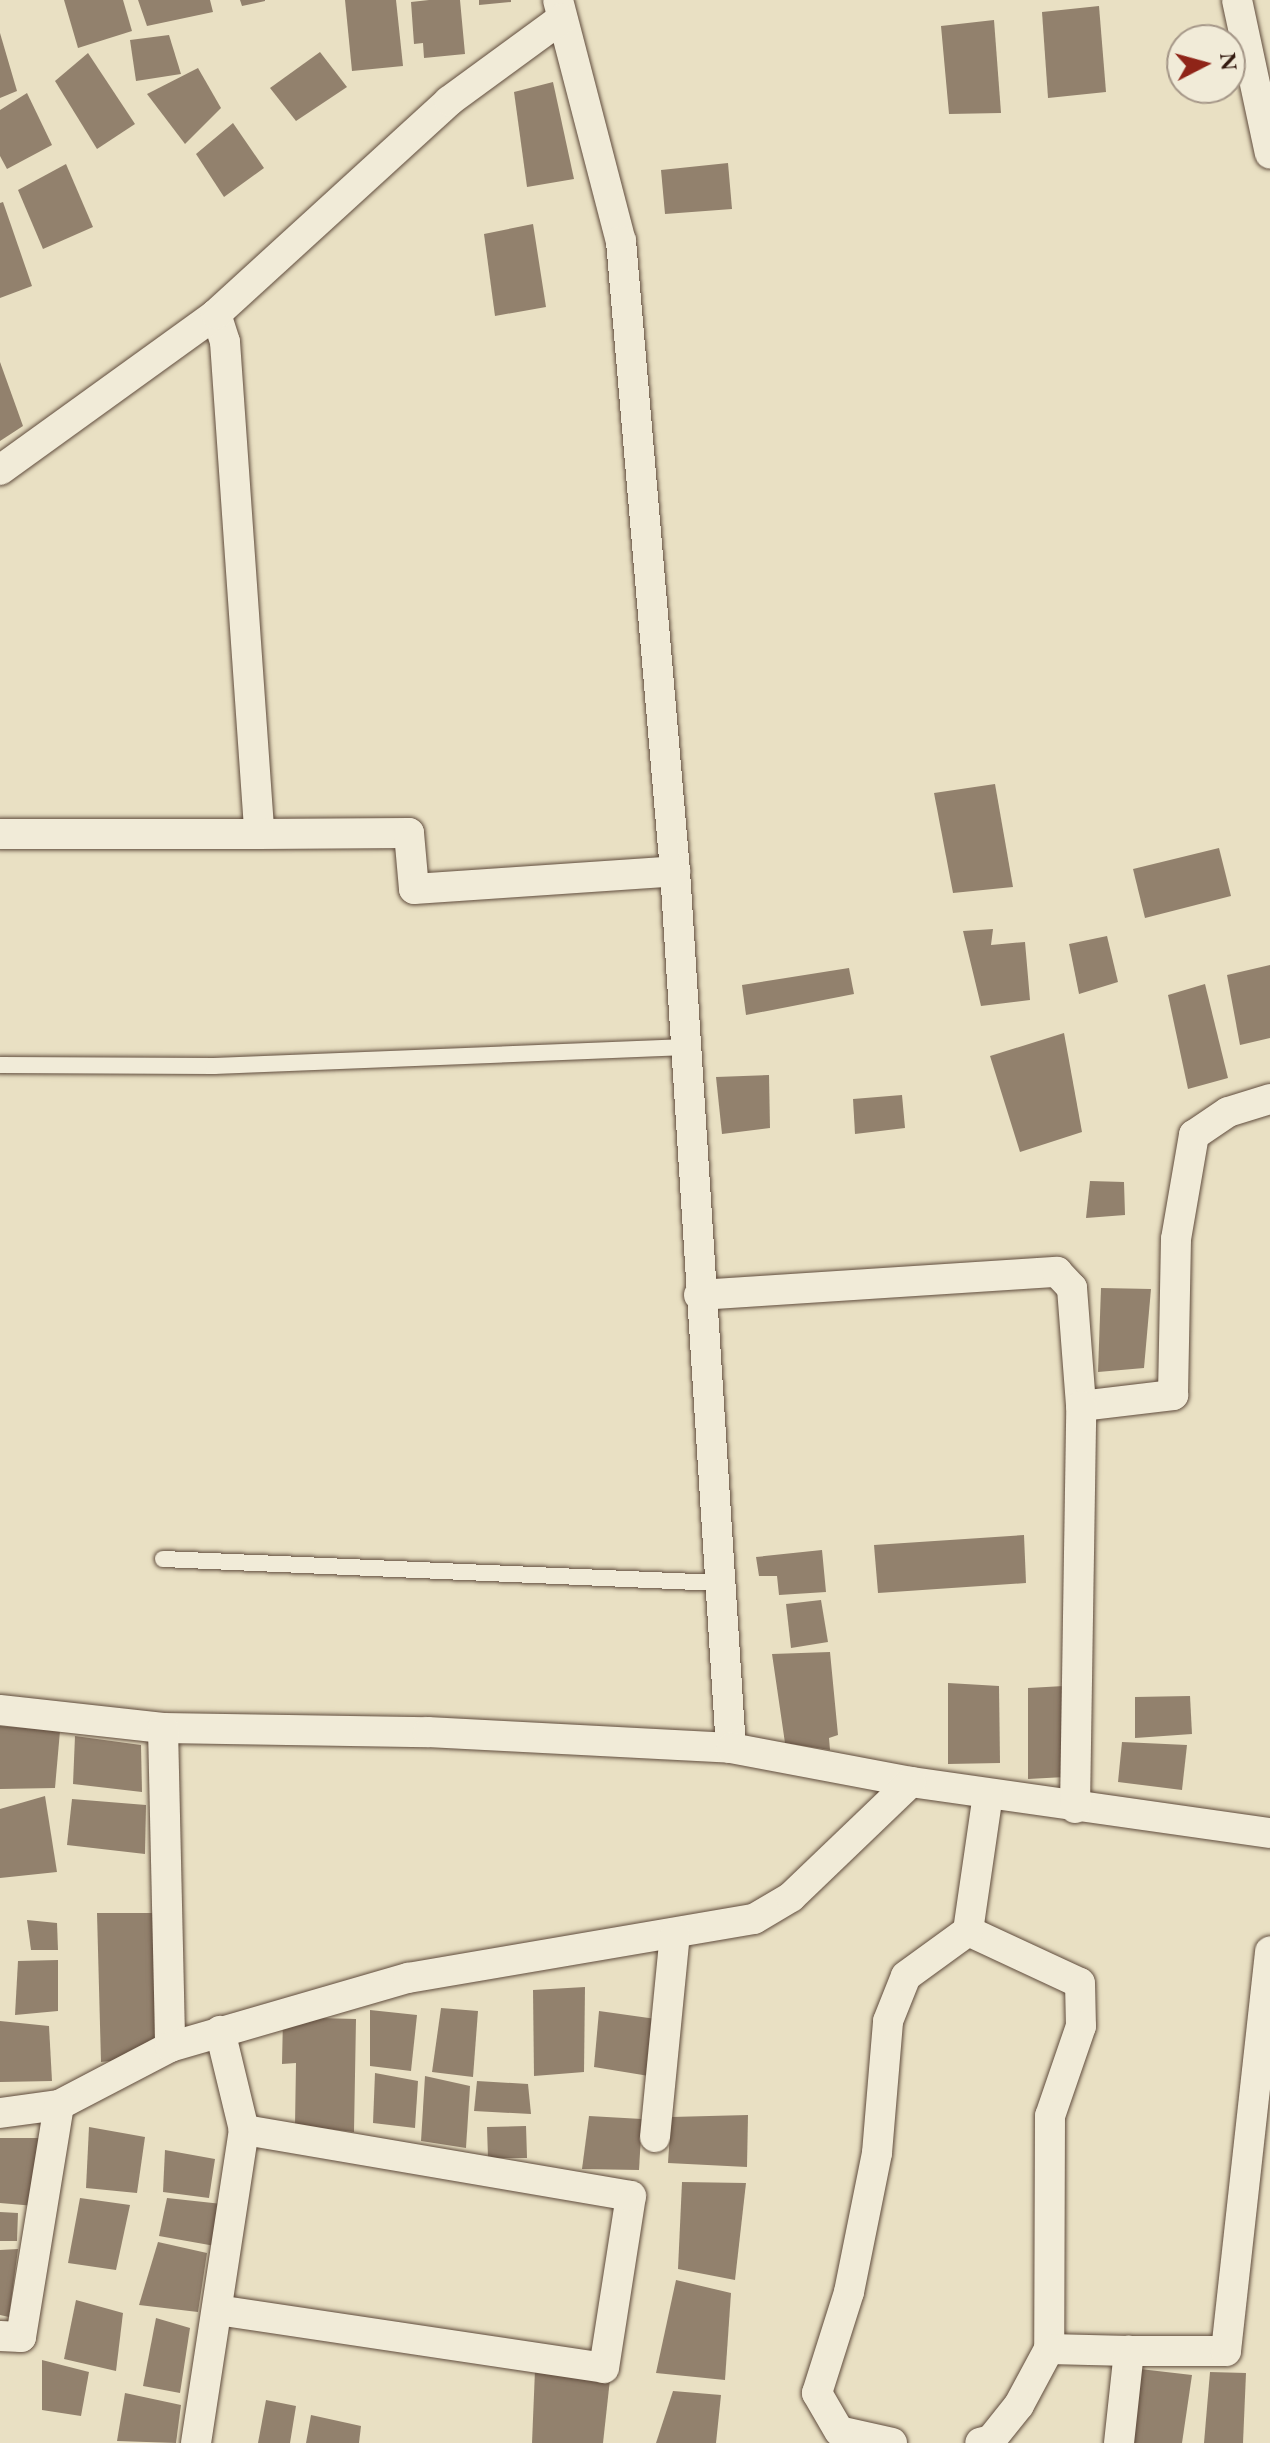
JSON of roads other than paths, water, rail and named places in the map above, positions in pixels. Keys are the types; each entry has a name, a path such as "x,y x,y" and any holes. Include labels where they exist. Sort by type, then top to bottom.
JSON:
{"street":[{"path":"1237,0 1270,154"},
{"path":"0,470 216,314 449,101 560,9 621,241 675,871 699,1295 731,1748"},
{"path":"216,314 225,342 259,834"},
{"path":"0,834 409,833 414,889 675,871"},
{"path":"1081,1406 1173,1395 1176,1239 1194,1135 1228,1112 1270,1099"},
{"path":"699,1295 1057,1272 1072,1288 1081,1406 1075,1808"},
{"path":"0,1710 163,1728 428,1732 731,1748 911,1782 1075,1808 1270,1833"},
{"path":"163,1728 170,2047"},
{"path":"0,2113 59,2105 170,2047 408,1978 754,1919 791,1897 911,1782"},
{"path":"892,2443 839,2431 817,2393 849,2292 877,2153 888,2021 906,1976 968,1931 988,1794"},
{"path":"968,1931 1080,1983 1081,2026 1050,2116 1049,2349 1019,2405 991,2440 980,2443"},
{"path":"655,2137 675,1934"},
{"path":"1049,2349 1226,2351 1270,1951"},
{"path":"196,2443 244,2130 220,2031"},
{"path":"0,2336 21,2337 59,2105"},
{"path":"217,2310 604,2368 631,2196 244,2130"},
{"path":"1119,2443 1129,2351"}],"lane":[{"path":"0,1065 214,1066 687,1047"},
{"path":"163,1559 719,1583"}]}
